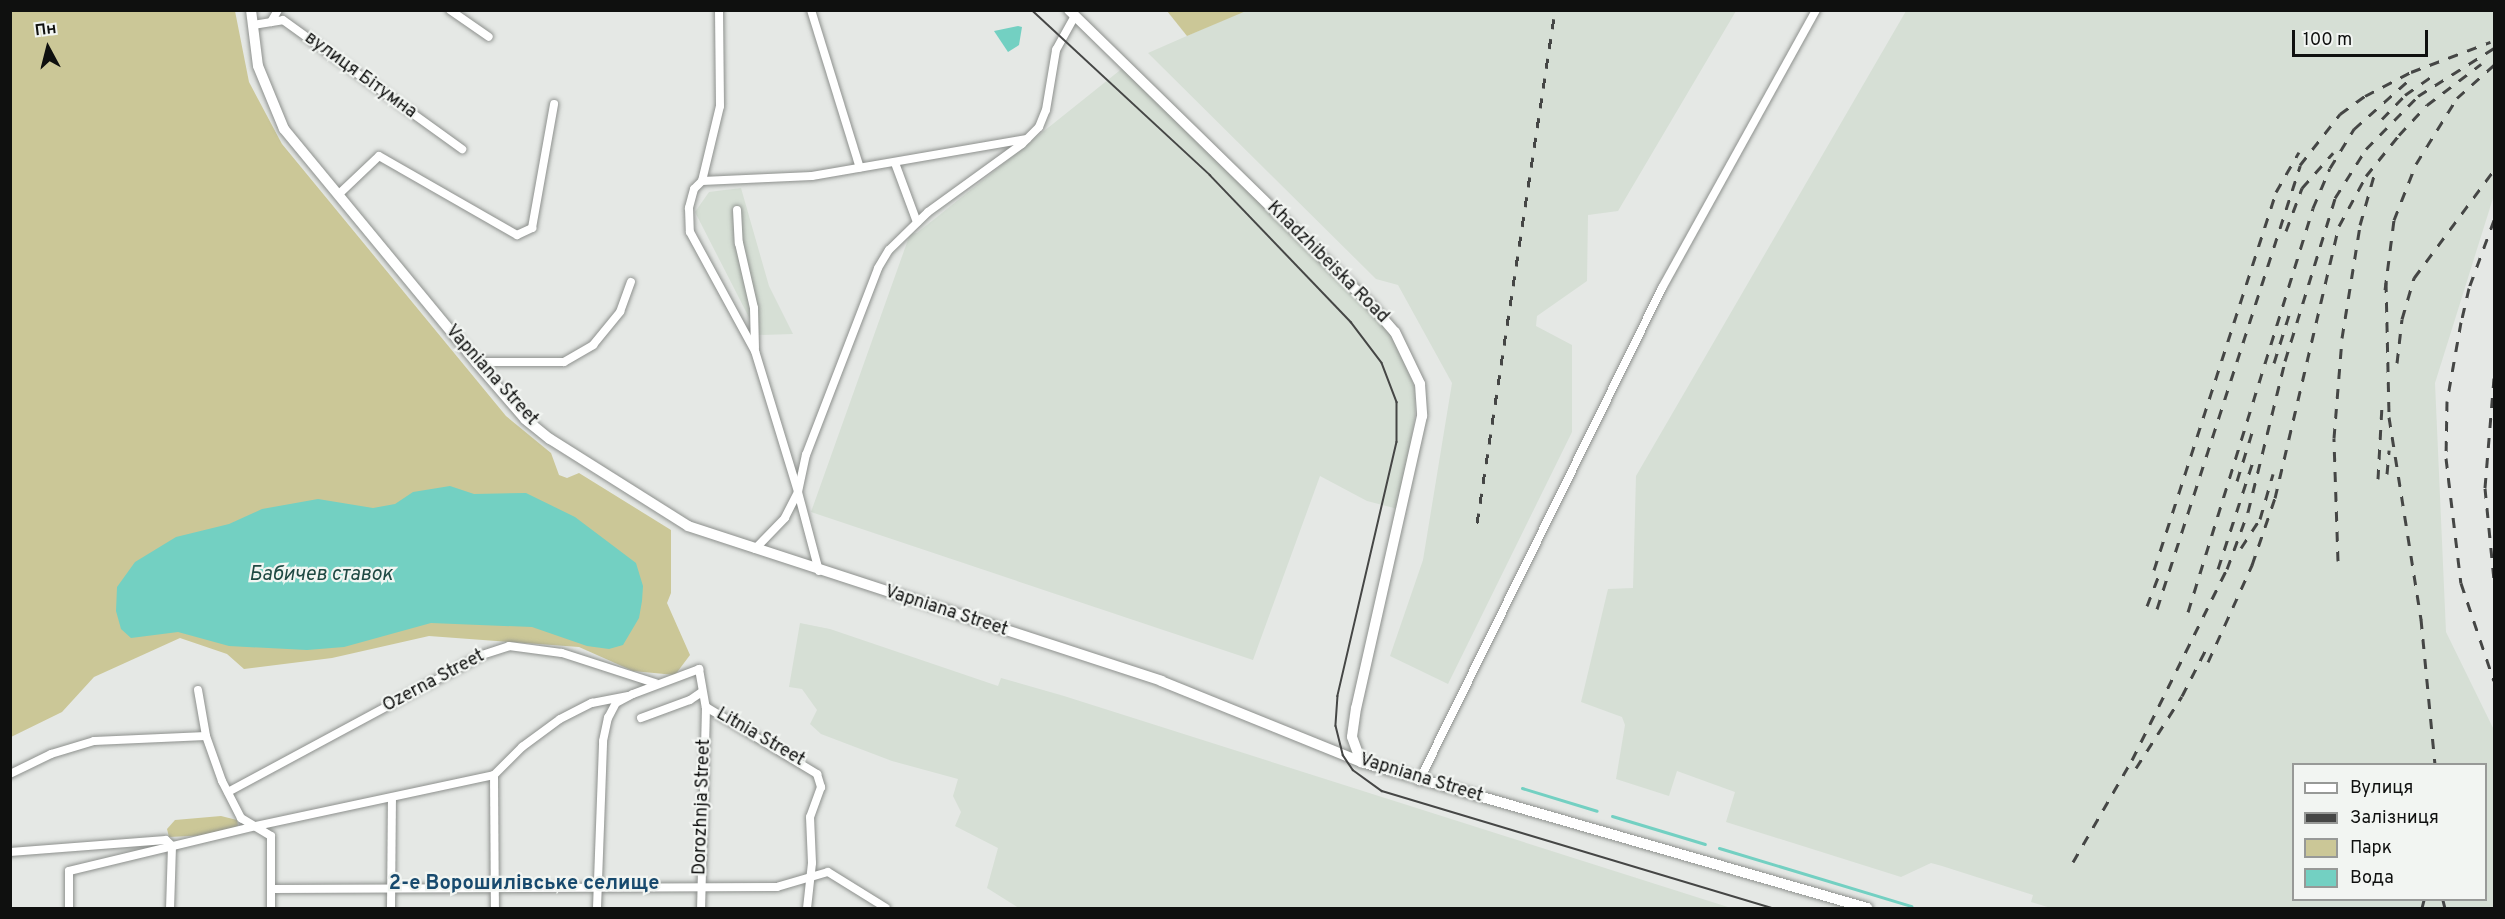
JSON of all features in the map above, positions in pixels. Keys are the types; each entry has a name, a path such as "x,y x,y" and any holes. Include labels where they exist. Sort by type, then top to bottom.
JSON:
{"street":[{"name":"Vapniana Street","path":"251,10 258,66 284,129 476,362 525,418 572,456 688,526 819,571 1161,681 1361,762 1419,781 1867,909"},
{"path":"253,26 271,22 278,10"},
{"path":"450,10 489,37"},
{"path":"719,10 720,106 702,181 694,189 689,208 690,232 755,351 798,492 819,571"},
{"path":"811,10 860,168"},
{"path":"1419,781 1662,288 1816,10"},
{"path":"755,549 785,518 798,492 806,455 878,268 889,250 917,222 1027,139 1044,119 1052,61 1072,13"},
{"name":"Khadzhibeiska Road","path":"1072,13 1373,307 1395,332 1420,384 1422,416 1356,708 1352,737 1361,762"},
{"name":"вулиця Бітумна","path":"271,22 283,20 462,149"},
{"path":"339,194 379,156 517,235 532,228 554,104"},
{"path":"702,181 762,181 895,163 1027,139"},
{"path":"895,163 917,222"},
{"path":"737,210 739,243 754,308 755,351"},
{"path":"476,362 564,362 593,345 620,312 632,282"},
{"name":"Ozerna Street","path":"228,792 482,655 509,646 562,653 655,683"},
{"name":"Dorozhnja Street","path":"655,683 675,680 699,669 706,707 701,909"},
{"path":"597,909 603,741 616,703 655,683"},
{"path":"198,690 206,736 228,792 241,818 271,836 271,909"},
{"name":"Litnia Street","path":"641,718 702,692"},
{"path":"69,909 69,871 255,826 494,775 522,747 560,719 592,703 628,696"},
{"name":"Litnia Street","path":"706,707 817,774 820,787 810,818 810,879 807,909"},
{"path":"10,774 51,754 94,741 206,736"},
{"path":"494,775 495,909"},
{"path":"391,909 392,798"},
{"path":"10,852 154,839 166,840 171,846 170,909"},
{"path":"271,889 777,887 833,873 886,909"}],"shaded area":[{"path":"1246,10 1736,11 1618,211 1588,215 1587,281 1537,316 1536,326 1572,345 1572,432 1448,684 1390,656 1423,560 1452,383 1398,285 1376,279 1148,53"},
{"path":"1906,11 2494,11 2494,195 2435,383 2446,632 2494,730 2494,908 2051,908 2031,902 2033,895 1931,863 1901,877 1726,822 1735,792 1677,771 1669,796 1616,779 1625,725 1622,717 1581,702 1608,589 1633,588 1636,476"},
{"path":"1124,67 1371,306 1392,334 1415,388 1415,417 1398,509 1367,501 1320,476 1253,660 811,512 910,234 917,233"},
{"path":"741,188 769,286 793,334 758,335 695,212 709,192"},
{"path":"800,623 830,629 998,686 1001,678 1064,696 1731,908 1019,908 987,888 998,848 955,826 961,812 953,796 958,779 892,761 821,734 810,724 817,710 802,689 789,687"}],"green space":[{"path":"10,11 235,11 249,82 282,144 506,416 551,453 559,475 567,478 579,473 671,530 671,593 667,603 690,655 675,675 633,671 579,647 429,636 332,658 244,669 227,654 180,638 94,677 62,712 11,737"},
{"path":"1167,11 1246,11 1187,36"},
{"path":"221,816 237,820 238,826 212,835 169,837 167,829 175,820"}],"water":[{"path":"1022,27 1019,45 1008,52 994,31"},
{"name":"Бабичев ставок","path":"450,486 474,494 526,493 575,517 636,563 643,586 642,601 639,618 623,645 609,649 587,646 532,627 431,623 344,647 307,650 229,646 178,632 131,638 121,629 116,611 117,587 135,562 176,537 229,524 262,509 318,499 373,508 395,504 413,492"}],"waterway":[{"path":"1522,788 1597,811"},
{"path":"1612,816 1705,844"},
{"path":"1719,848 1911,906"}],"tram line":[{"path":"1032,10 1210,175 1351,322 1382,363 1397,402 1397,442 1338,696 1336,726 1343,755 1353,770 1382,791 1771,908"}],"railway":[{"path":"1477,523 1555,10"},
{"path":"2157,609 2300,165 2340,114 2365,96 2411,72 2490,42"},
{"path":"2073,862 2132,760 2227,569 2248,512 2285,361 2335,198 2366,149 2418,96 2494,48"},
{"path":"2208,662 2252,565 2275,498 2339,226 2366,176 2399,135 2427,105 2481,64"},
{"path":"2385,290 2394,220 2416,164 2457,98 2494,65"},
{"path":"2382,119 2405,95 2437,73"},
{"path":"2188,612 2313,208 2330,168 2354,129 2410,79"},
{"path":"2154,570 2276,192 2299,152"},
{"path":"2286,231 2302,188 2333,153"},
{"path":"2397,363 2402,319 2414,278 2494,170"},
{"path":"2338,561 2334,438 2342,338 2360,225 2375,172"},
{"path":"2494,220 2469,288 2461,322 2447,401 2446,458 2461,583 2494,681"},
{"path":"2386,282 2389,417 2421,619 2435,763"},
{"path":"2274,363 2289,315"},
{"path":"2494,378 2485,488 2494,579"},
{"path":"2378,479 2382,404"},
{"path":"2237,481 2254,426"},
{"path":"2387,474 2389,450"},
{"path":"2218,569 2254,458"},
{"path":"2241,548 2260,519 2273,474"},
{"path":"2147,606 2160,572"},
{"path":"2136,768 2182,696 2206,649"},
{"path":"2422,908 2424,901"},
{"path":"2443,901 2445,908"}],"district":[{"name":"2-е Ворошилівське селище","path":"524,884"}]}
